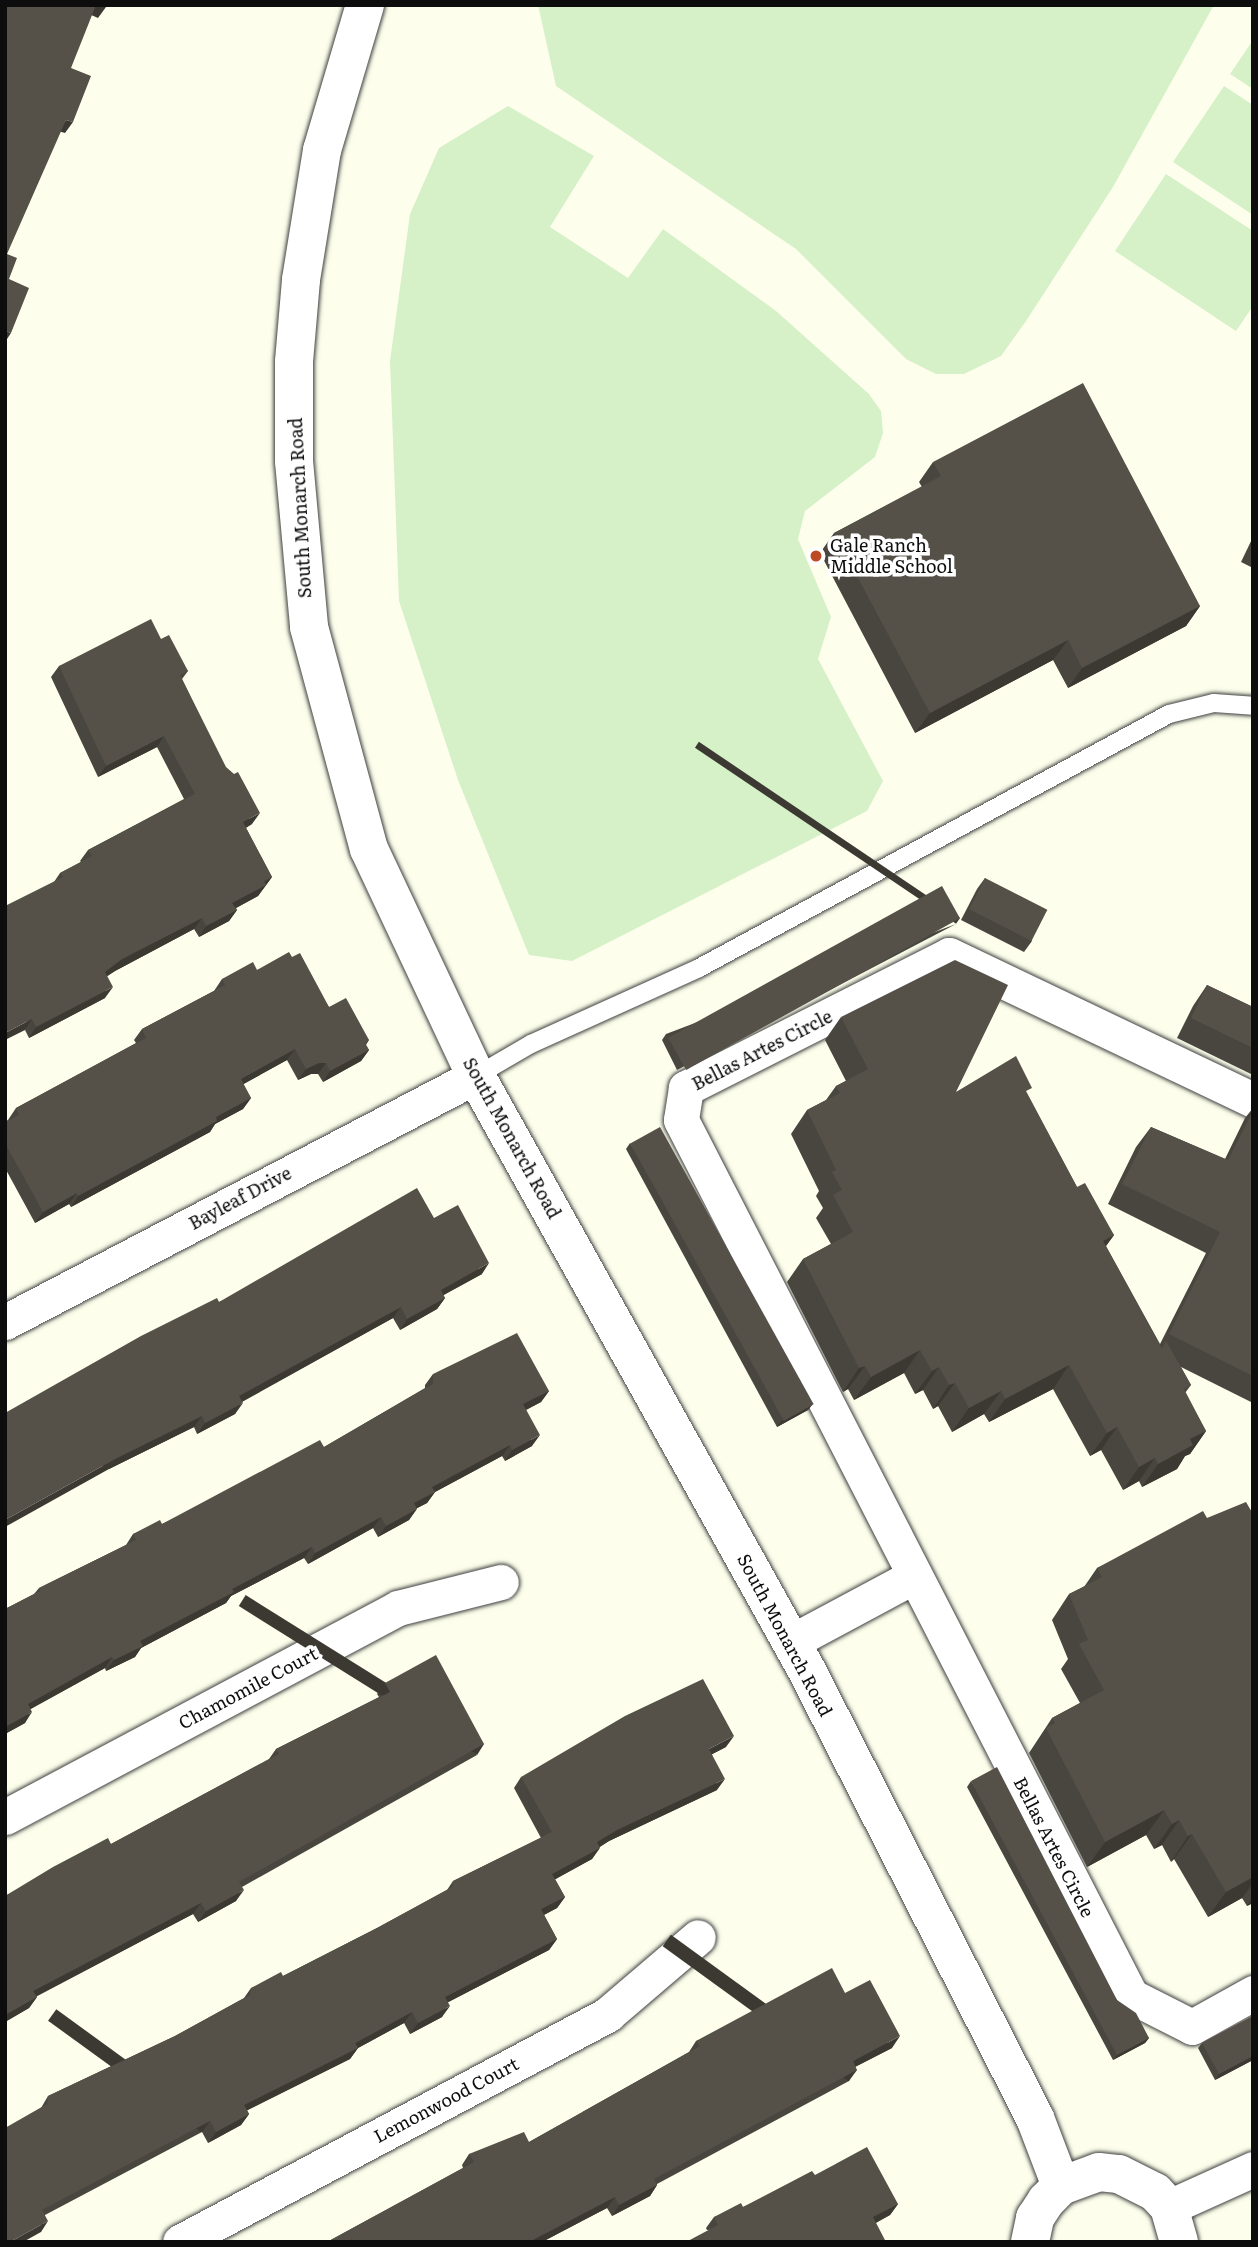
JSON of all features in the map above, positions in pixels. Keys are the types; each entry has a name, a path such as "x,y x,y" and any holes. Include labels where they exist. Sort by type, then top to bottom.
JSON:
{"street":[{"name":"South Monarch Road","path":"365,5 322,150 301,280 294,461 300,564 315,653 369,849 476,1076 791,1642 1035,2118 1061,2186"},
{"name":"Bellas Artes Circle","path":"1253,1100 949,955 686,1088 681,1120 1130,1996 1192,2027 1253,1993"},
{"name":"Bayleaf Drive","path":"5,1322 476,1076"},
{"path":"791,1642 914,1576"},
{"name":"Chamomile Court","path":"5,1817 398,1608 501,1583"},
{"name":"Lemonwood Court","path":"180,2242 608,2014 698,1937"},
{"path":"1030,2242 1035,2218 1061,2186 1099,2172 1119,2174 1155,2192 1174,2225 1253,2169"}],"lane":[{"path":"476,1076 531,1044 699,968 1169,714 1214,703 1253,706"}],"green space":[{"path":"538,5 1214,5 1113,187 1001,356 964,374 936,374 906,359 796,249 556,86"},
{"path":"1253,40 1253,89 1230,74"},
{"path":"1224,86 1253,105 1253,215 1173,162"},
{"path":"508,106 594,156 550,227 628,278 663,229 776,311 869,394 881,411 883,433 875,457 805,511 798,539 831,617 818,659 883,781 867,811 572,961 529,955 458,780 399,601 390,361 410,214 439,148"},
{"path":"1166,174 1253,231 1253,306 1236,331 1115,251"}],"building":[{"path":"5,5 96,5 71,68 91,76 73,122 66,120 7,254 17,258 9,279 29,288 11,333 5,331"},
{"path":"1083,383 1200,606 1082,668 1068,640 930,713 834,533 941,476 933,462"},
{"path":"151,619 161,639 169,635 188,671 180,675 226,767 234,774 238,772 260,813 243,822 272,877 264,881 266,885 232,903 237,910 206,926 202,918 122,959 105,972 113,987 36,1027 32,1019 5,1033 5,906 63,877 60,873 92,856 88,850 195,794 164,736 106,766 59,666"},
{"path":"985,878 1047,910 1031,941 969,909"},
{"path":"942,886 960,918 686,1070 668,1038"},
{"path":"289,952 292,957 300,953 329,1007 346,998 369,1040 365,1043 369,1050 330,1071 326,1063 306,1069 295,1049 241,1079 251,1098 216,1117 217,1121 43,1212 5,1143 5,1122 19,1115 16,1108 146,1038 142,1029 225,985 222,979 253,962 257,970"},
{"path":"955,960 1008,985 956,1092 1016,1056 1032,1088 1026,1091 1077,1187 1085,1183 1114,1235 1103,1241 1162,1349 1166,1341 1191,1385 1184,1389 1206,1431 1190,1439 1193,1445 1158,1464 1155,1458 1139,1467 1117,1427 1107,1433 1069,1365 1005,1399 1001,1391 969,1408 955,1383 949,1385 939,1367 932,1371 920,1350 871,1377 865,1366 859,1368 803,1259 853,1232 833,1195 842,1190 832,1172 836,1170 807,1110 840,1093 836,1086 868,1069 841,1017"},
{"path":"1207,985 1253,1007 1253,1048 1191,1018"},
{"path":"1253,1111 1253,1376 1169,1334 1220,1232 1122,1184 1151,1127 1228,1160"},
{"path":"660,1127 814,1404 784,1421 630,1143"},
{"path":"417,1188 434,1218 458,1205 489,1263 441,1290 445,1298 407,1319 401,1307 239,1396 243,1403 205,1423 202,1416 117,1458 5,1520 5,1413 141,1336 217,1298 219,1302"},
{"path":"517,1333 549,1391 523,1404 540,1435 512,1450 510,1445 432,1487 435,1492 414,1503 417,1509 386,1526 381,1517 315,1553 312,1547 232,1589 234,1592 140,1641 143,1646 114,1660 112,1657 28,1704 32,1712 5,1727 5,1609 40,1591 39,1588 136,1540 133,1534 160,1520 162,1524 320,1440 324,1447 433,1384 433,1374"},
{"path":"1246,1502 1253,1514 1253,1877 1226,1892 1192,1834 1188,1836 1179,1820 1172,1824 1164,1810 1105,1842 1046,1728 1055,1723 1052,1718 1104,1690 1079,1644 1088,1640 1069,1594 1102,1577 1097,1568 1203,1511 1207,1518"},
{"path":"436,1655 484,1744 239,1882 244,1890 206,1911 201,1903 33,1991 37,1997 5,2015 5,1896 108,1838 111,1844 279,1754 276,1749 390,1692 385,1683"},
{"path":"703,1679 734,1736 709,1749 725,1779 617,1830 597,1842 600,1848 552,1874 565,1897 541,1909 557,1939 445,1997 450,2006 418,2023 412,2012 355,2043 358,2048 244,2105 249,2114 216,2132 210,2121 42,2210 48,2221 10,2242 5,2242 5,2128 47,2104 48,2096 175,2036 250,1995 251,1988 281,1972 283,1976 377,1928 452,1887 453,1881 552,1832 521,1777 625,1716"},
{"path":"997,1767 1117,2000 1136,2013 1149,2038 1117,2055 971,1781"},
{"path":"832,1968 845,1993 870,1980 900,2036 853,2061 857,2070 654,2179 657,2185 619,2205 615,2197 529,2242 327,2242 474,2162 469,2154 524,2132 529,2142 700,2046 696,2041"},
{"path":"1253,2016 1253,2056 1219,2074 1202,2043"},
{"path":"867,2147 898,2204 873,2217 886,2242 686,2242 718,2225 714,2217 741,2203 743,2207 812,2171 815,2175"}],"place":[{"name":"Gale Ranch Middle School","path":"816,556"}]}
